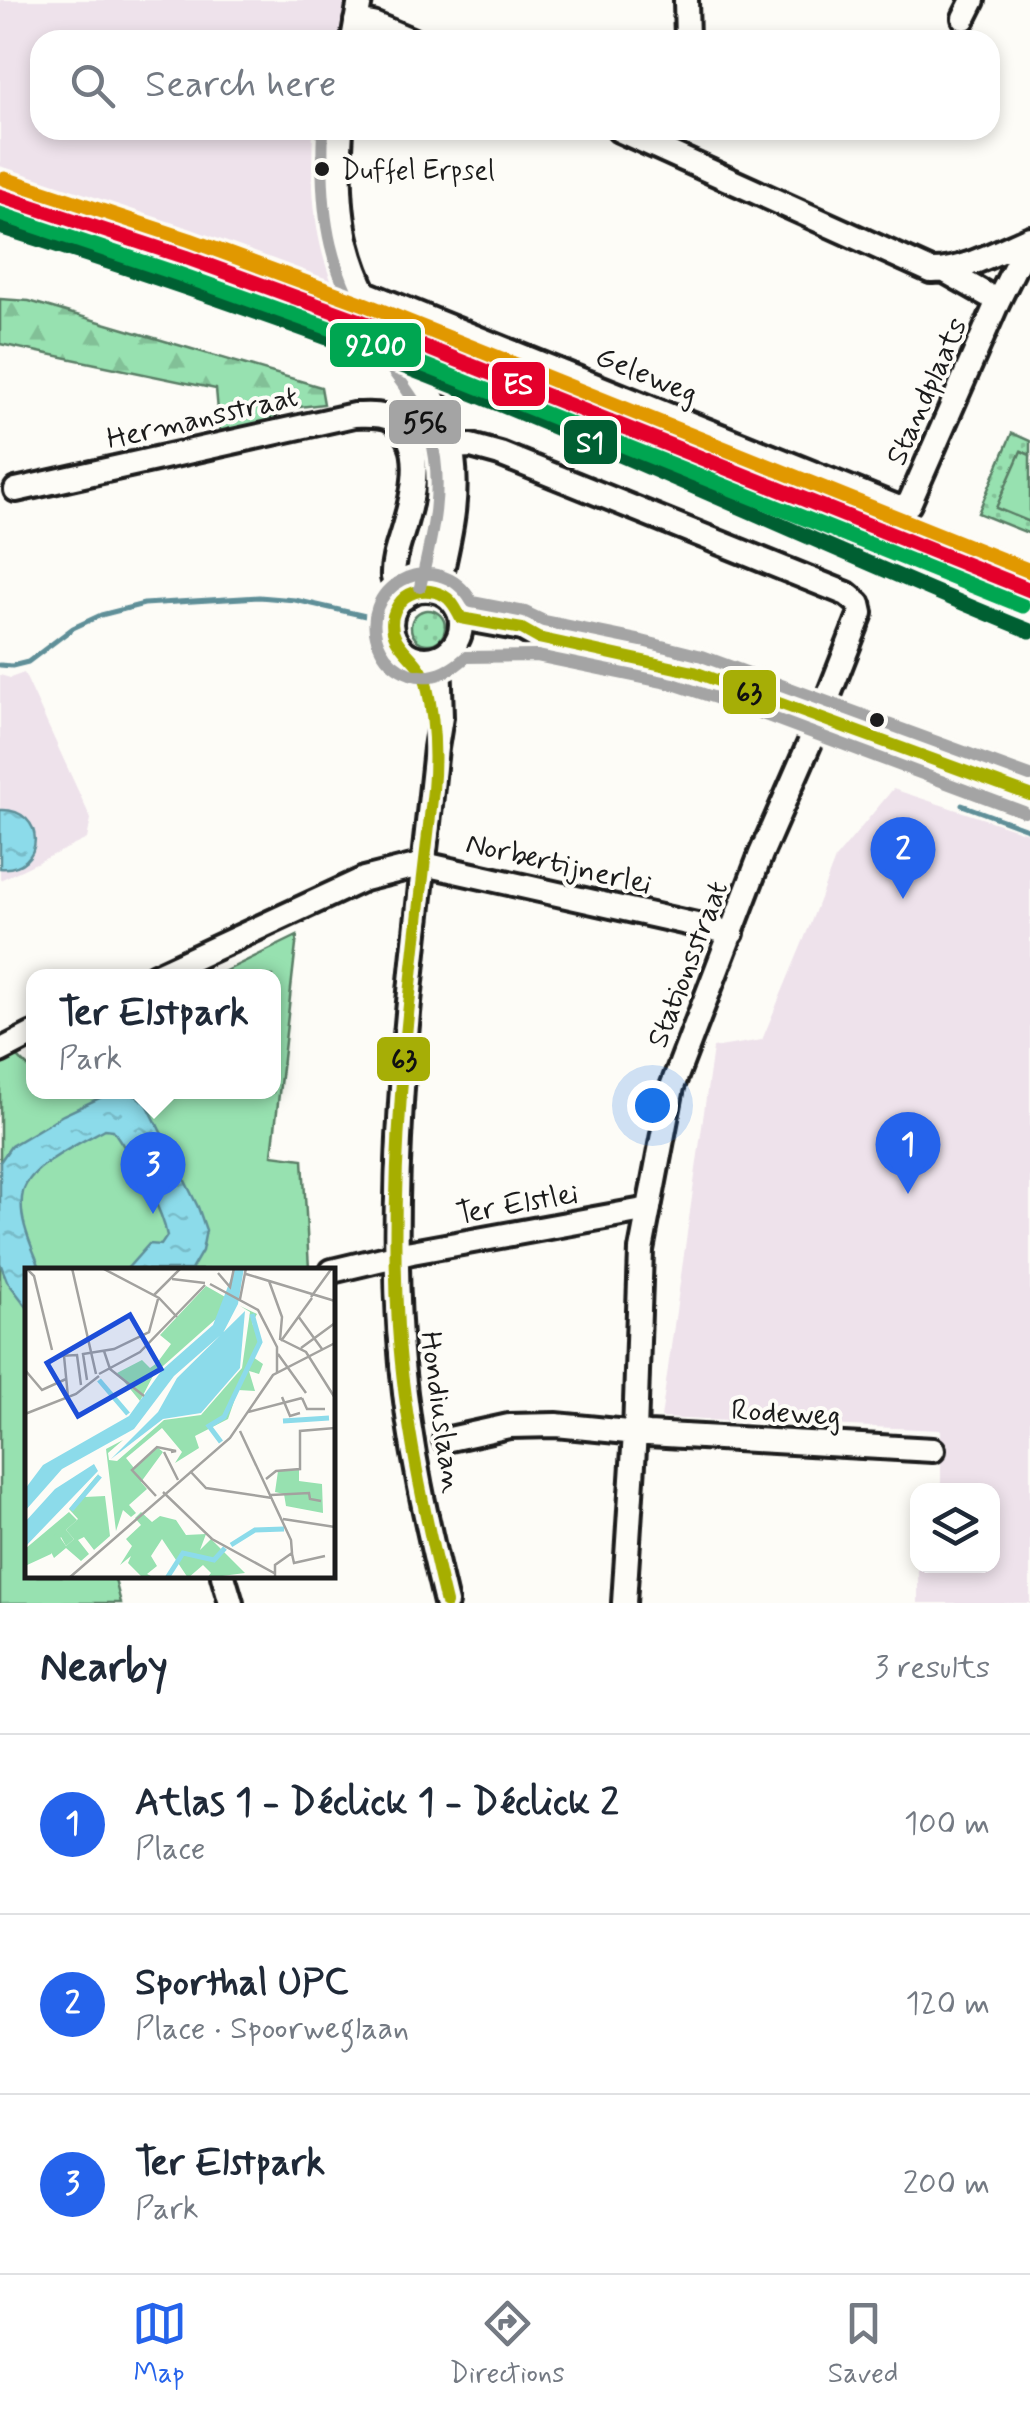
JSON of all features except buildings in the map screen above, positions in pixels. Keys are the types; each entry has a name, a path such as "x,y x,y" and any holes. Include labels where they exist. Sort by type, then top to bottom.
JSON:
{"street":[{"path":"686,0 687,30"},
{"path":"356,20 387,30"},
{"path":"340,140 341,214 346,249 363,292 440,410 452,447 455,511 437,590"},
{"name":"Standplaats","path":"656,140 932,271 944,271 1029,239"},
{"name":"Standplaats","path":"909,504 1029,239"},
{"name":"Standplaats","path":"944,271 998,301"},
{"name":"Geleweg","path":"363,292 899,508 909,504"},
{"name":"Hermansstraat","path":"16,490 354,414 378,415 392,420 406,433 412,448 414,488 393,578 404,598"},
{"name":"Stationsstraat","path":"452,447 487,449 517,460 847,594 859,604 861,613 761,854 672,1088 641,1250 624,1603"},
{"path":"404,598 418,590 437,590 451,600 459,629 450,650 428,657"},
{"name":"Hondiuslaan","path":"404,598 395,609 391,624 395,640 403,650 428,657 425,678 436,748 396,1173 400,1335 405,1398 420,1492 446,1603"},
{"path":"459,629 484,638 538,638 694,672 1030,795"},
{"name":"Norbertijnerlei","path":"170,969 364,879 424,864 732,933"},
{"path":"0,1050 26,1037"},
{"name":"Ter Elstlei","path":"335,1270 412,1252 649,1209"},
{"name":"Rodeweg","path":"445,1440 510,1426 556,1425 933,1450"},
{"path":"223,1578 230,1603"}],"shaded area":[{"path":"0,0 348,0 343,30 30,30 30,140 325,140 323,156 335,286 0,166"},
{"path":"24,673 91,819 87,839 0,880 0,675 10,678"},
{"path":"893,789 1030,834 1030,1603 918,1603 918,1573 1000,1573 1000,1483 941,1483 941,1430 661,1418 713,1048 762,1040 835,859"}],"green space":[{"path":"0,299 29,301 321,387 324,404 275,410 277,423 220,433 216,389 0,344"},
{"path":"1012,433 1030,441 1030,455 1022,451 997,507 1030,522 1030,534 978,513"},
{"path":"1021,451 1030,455 1030,522 996,508"},
{"path":"428,610 440,615 445,627 440,639 428,644 416,639 411,627 416,615"},
{"path":"297,936 281,1076 281,969 229,969"},
{"path":"17,1056 26,1065 26,1099 278,1099 272,1155 303,1159 309,1268 25,1268 25,1578 115,1578 121,1603 0,1603 0,1063"}],"water":[{"path":"0,810 15,812 33,829 33,851 15,867 0,868"},
{"path":"97,1099 140,1099 147,1104 206,1230 202,1251 192,1268 128,1268 149,1244 161,1245 167,1236 159,1209 137,1167 113,1130 105,1129 46,1164 27,1182 22,1202 24,1222 40,1268 25,1268 25,1304 7,1281 0,1263 0,1162 11,1146"}],"waterway":[{"path":"0,665 28,662 73,628 101,615 144,604 259,597 295,600 370,617"},
{"path":"962,805 1030,830"}],"transit line":[{"name":"556","path":"323,140 326,219 338,270 361,322 421,412 430,435 437,492 420,587"},
{"path":"5,179 190,240 364,304 1030,571"},
{"name":"ES","path":"0,196 358,320 1030,590"},
{"name":"9200","path":"0,214 352,336 1023,606"},
{"name":"S1","path":"0,227 245,308 426,375 1030,631"},
{"name":"556","path":"1024,812 673,684 537,656 466,657 440,674 410,674 393,664 381,649 375,627 377,607 402,580 420,574 439,575 457,584 472,602 702,656 1030,776"},
{"name":"63","path":"446,1603 410,1431 398,1327 396,1260 399,1125 433,790 434,736 423,673 399,643 392,626 399,603 419,591 444,596 461,618"},
{"name":"63","path":"461,618 522,629 538,638 694,672 1030,795"}],"place":[{"name":"Duffel Erpsel","path":"322,169"},
{"name":"Sporthal UPC","path":"903,899"},
{"name":"Atlas 1 - Déclick 1 - Déclick 2","path":"908,1194"},
{"name":"Ter Elstpark","path":"153,1214"}]}
